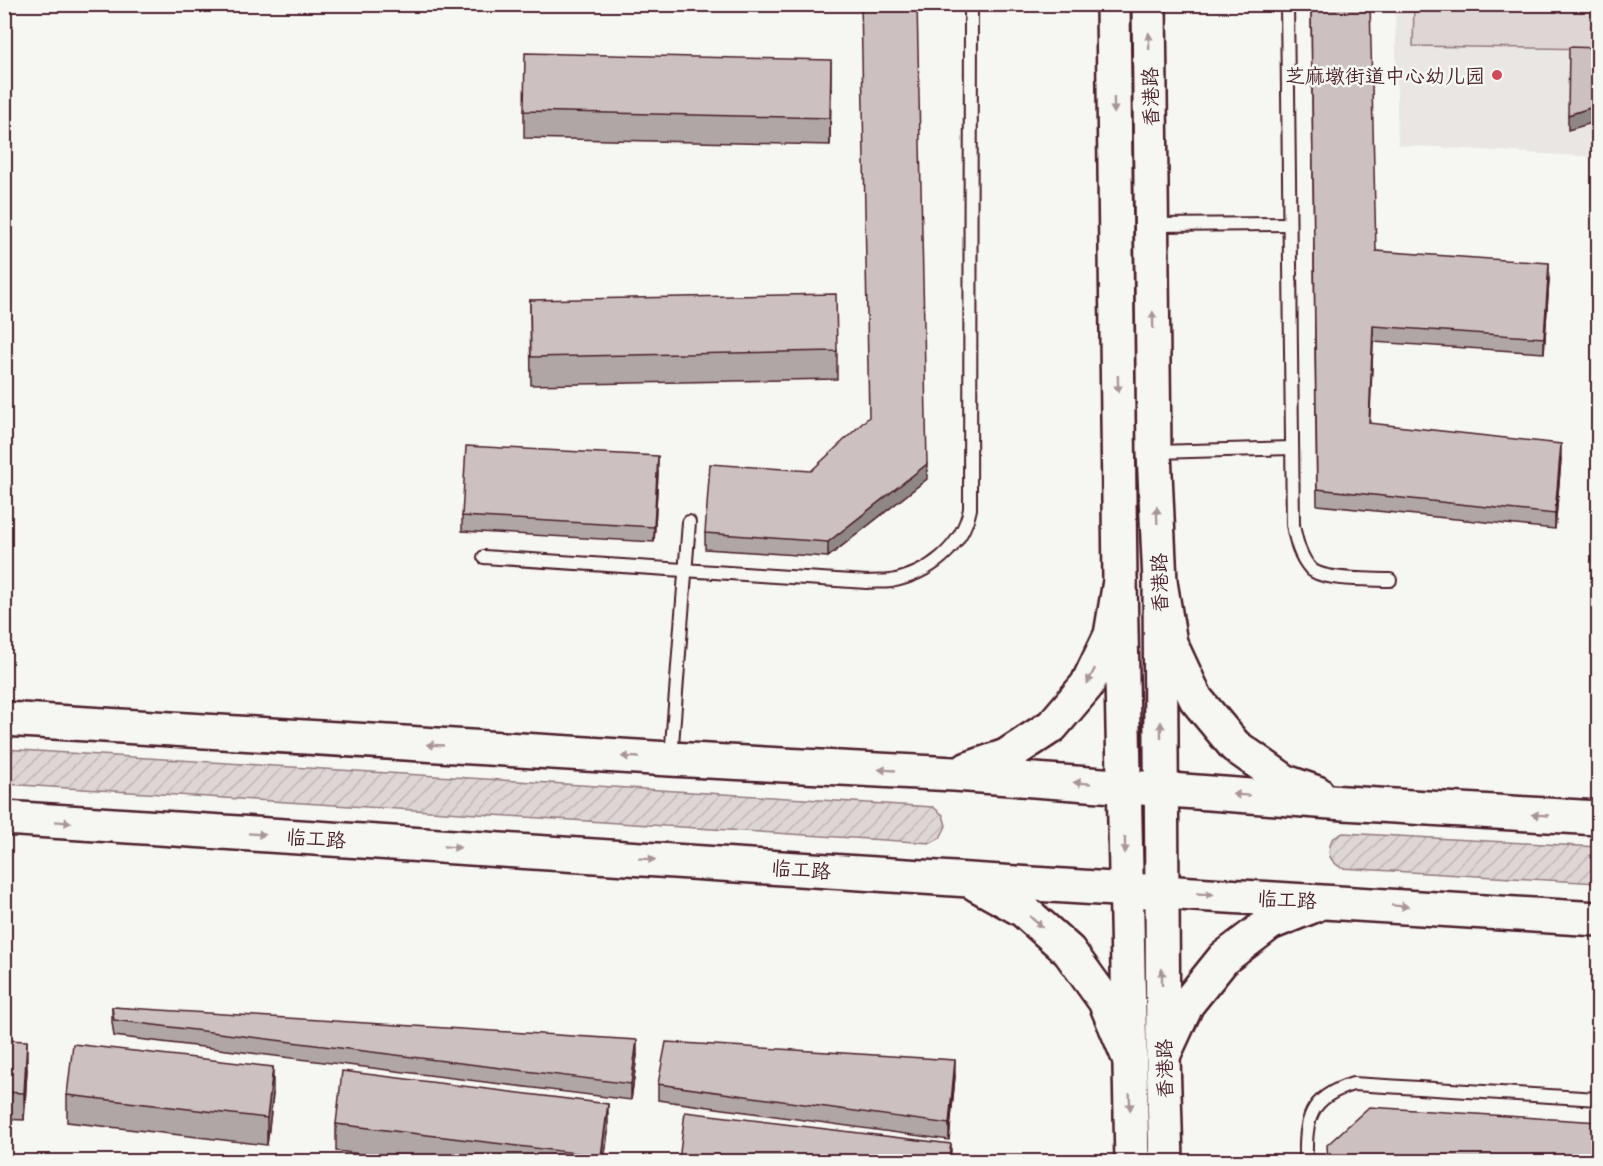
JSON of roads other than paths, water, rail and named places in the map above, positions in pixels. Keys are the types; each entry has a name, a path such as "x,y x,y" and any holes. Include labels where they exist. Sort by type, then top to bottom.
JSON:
{"main road":[{"name":"香港路","path":"1113,4 1120,581 1132,1161"},
{"name":"香港路","path":"1149,4 1154,452 1160,582 1163,1056 1166,1161"},
{"path":"954,774 1006,756 1052,726 1088,685 1111,635 1120,581"},
{"path":"1160,582 1170,643 1196,699 1235,746 1286,782 1344,803"},
{"path":"4,719 954,774 1344,803 1599,818"},
{"name":"临工路","path":"4,818 1599,919"},
{"path":"969,880 1023,910 1069,951 1105,1001 1129,1058"},
{"path":"1163,1056 1187,1004 1224,958 1270,923 1324,901"}],"lane":[{"path":"484,557 856,581 889,581 910,576 942,557 963,530 970,509 972,4"},
{"path":"1287,4 1293,525 1296,543 1312,570 1326,577 1390,580"},
{"path":"1152,225 1289,224"},
{"path":"1154,452 1292,448"},
{"path":"670,759 690,522"},
{"path":"1306,1161 1305,1138 1310,1117 1320,1100 1336,1089 1353,1084 1599,1099"}],"place":[{"name":"芝麻墩街道中心幼儿园","path":"1497,75"}]}
